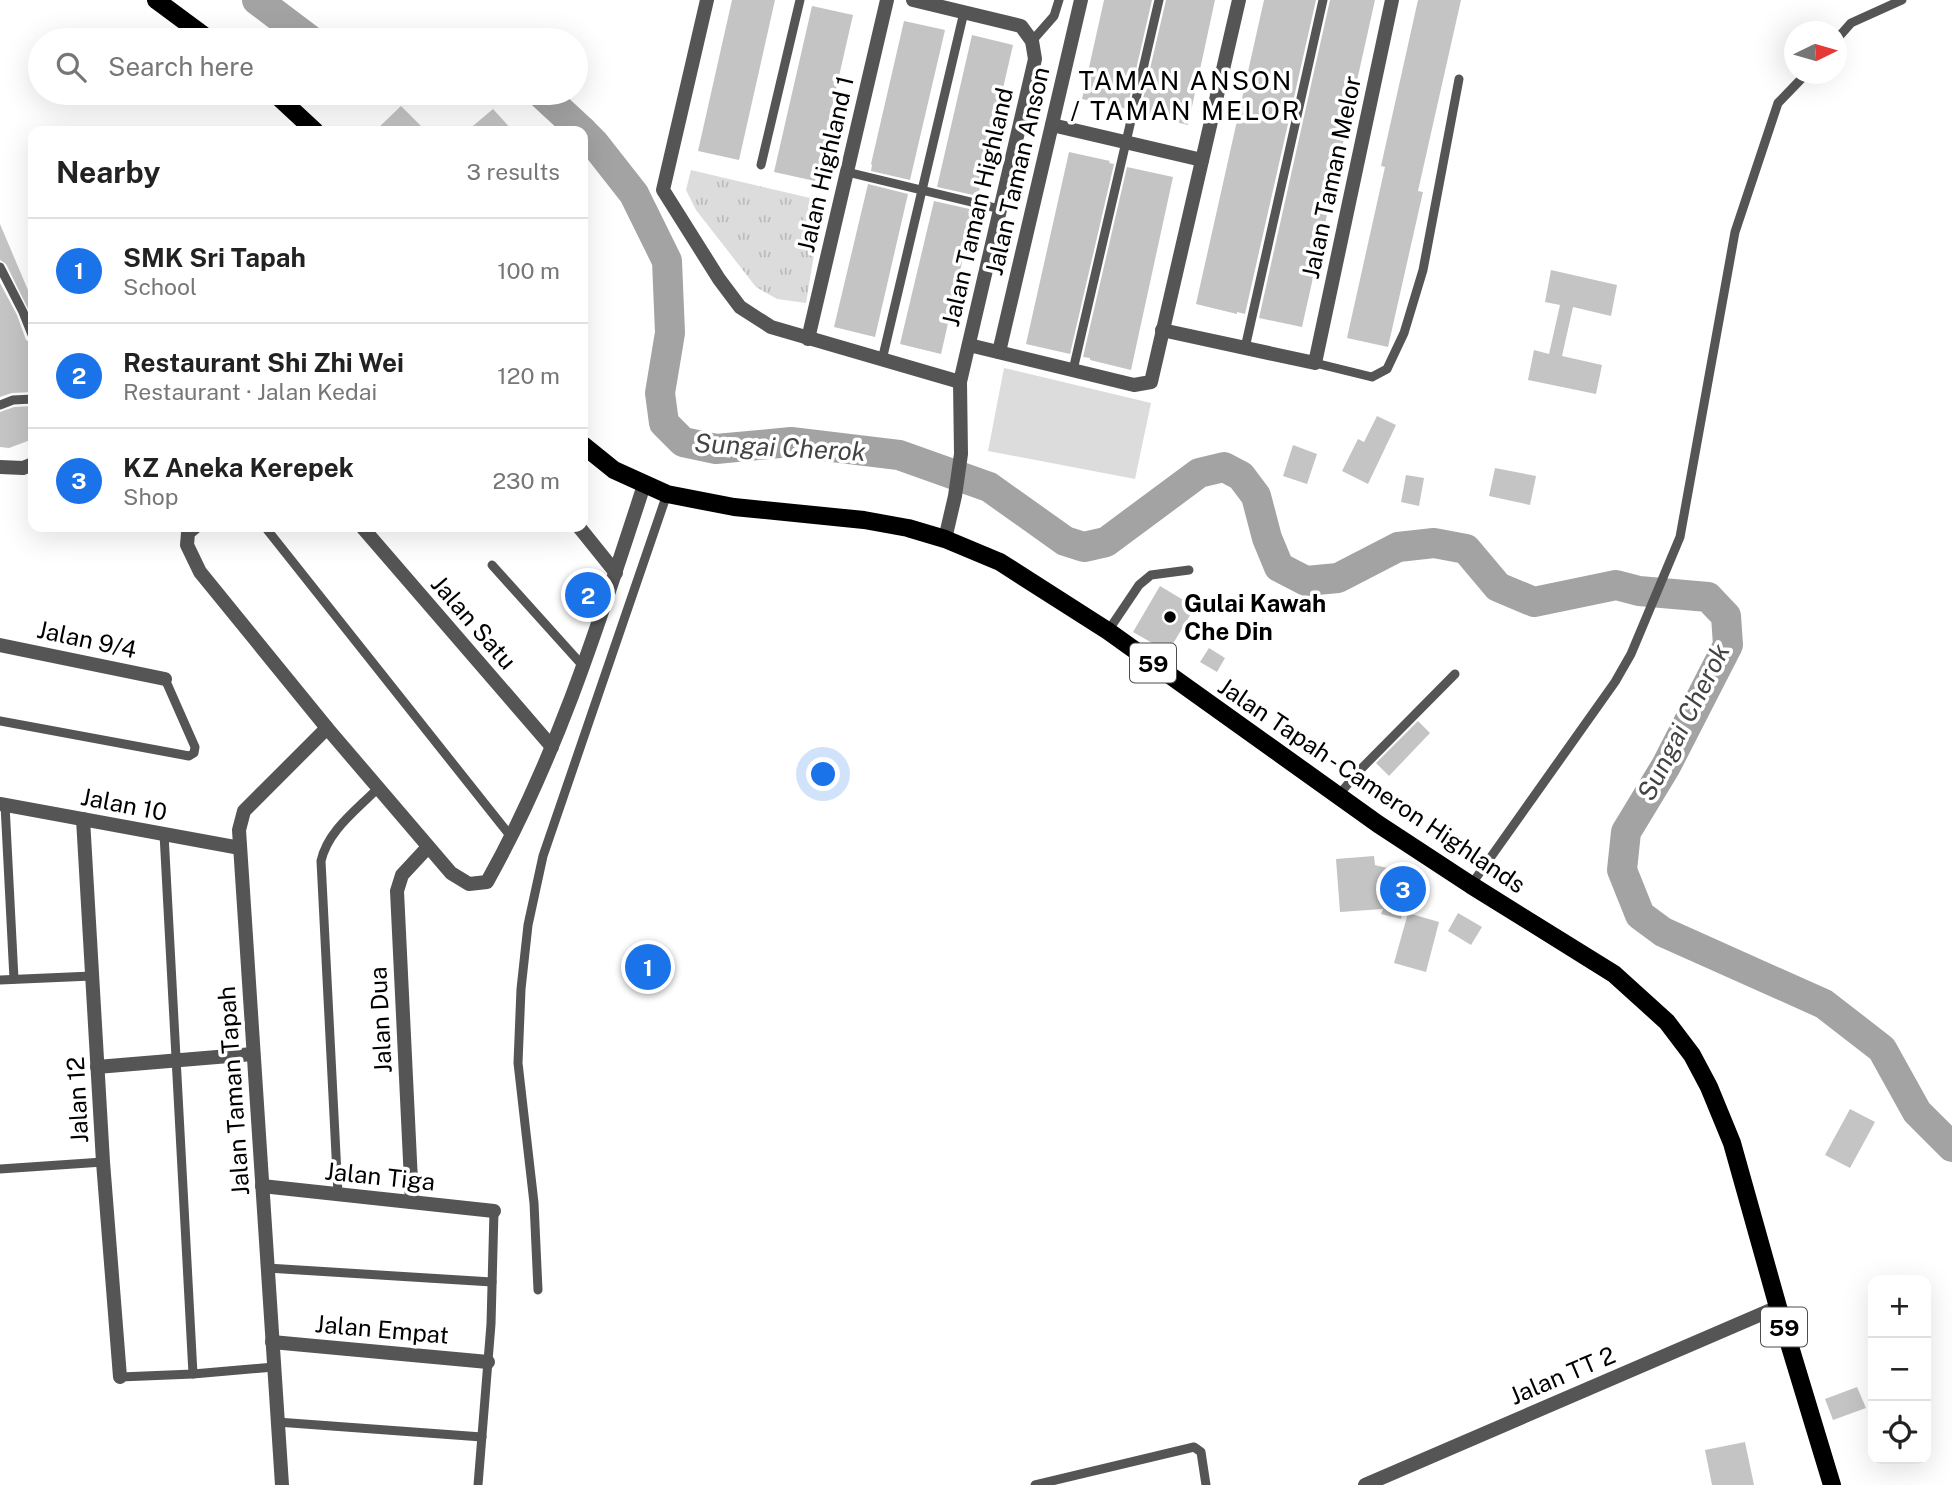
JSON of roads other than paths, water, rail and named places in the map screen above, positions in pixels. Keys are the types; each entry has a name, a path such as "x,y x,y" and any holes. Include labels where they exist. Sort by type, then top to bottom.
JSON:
{"main road":[{"path":"156,0 194,28"},
{"path":"287,105 310,126"},
{"name":"Jalan Tapah - Cameron Highlands","path":"588,449 614,470 667,494 734,506 864,520 908,528 1000,562 1108,631 1338,796 1471,885 1614,974 1667,1022 1692,1055 1709,1087 1732,1143 1832,1485"}],"street":[{"path":"707,0 663,190 719,279 740,307 771,327 960,382"},
{"name":"Jalan Highland 1","path":"808,339 887,0"},
{"path":"913,0 1021,26 1032,41"},
{"name":"Jalan Taman Anson","path":"999,352 1081,0"},
{"path":"969,345 1134,385 1151,382 1239,0"},
{"name":"Jalan Taman Melor","path":"1315,363 1391,0"},
{"name":"Jalan Taman Highland","path":"945,540 961,454 960,382 1035,59 1032,41"},
{"path":"1052,125 1202,160"},
{"path":"1162,330 1315,363"},
{"path":"0,467 28,466"},
{"path":"189,532 187,545 200,572 428,847 451,873 469,884 487,882 512,838 552,747 616,573 644,485"},
{"name":"Jalan Satu","path":"366,532 552,747"},
{"path":"583,532 616,573"},
{"name":"Jalan 9/4","path":"0,645 165,679"},
{"name":"Jalan Taman Tapah","path":"282,1485 239,830 244,811 327,728"},
{"name":"Jalan 10","path":"3,804 240,848"},
{"name":"Jalan 12","path":"83,819 103,1162 120,1377"},
{"name":"Jalan Dua","path":"412,1202 397,891 402,875 428,847"},
{"path":"97,1067 253,1054"},
{"name":"Jalan Tiga","path":"262,1186 494,1211"},
{"name":"Jalan TT 2","path":"1365,1485 1778,1307"},
{"name":"Jalan Empat","path":"272,1342 488,1362"}],"lane":[{"path":"761,165 800,0"},
{"path":"1032,41 1054,16 1059,0"},
{"path":"1073,370 1160,0"},
{"path":"1245,348 1323,0"},
{"path":"1847,28 1851,23 1902,0"},
{"path":"882,360 964,12"},
{"path":"1315,363 1373,377 1387,369 1404,332 1423,270 1460,79"},
{"path":"1471,885 1615,682 1631,654 1680,537 1735,232 1778,103 1796,84"},
{"path":"847,172 1000,209"},
{"path":"0,267 28,324"},
{"path":"0,405 13,400 28,399"},
{"path":"538,1290 534,1203 519,1063 521,989 528,925 543,856 667,494"},
{"path":"269,532 512,838"},
{"path":"492,565 583,666"},
{"path":"1108,631 1139,585 1151,575 1189,570"},
{"path":"1338,796 1357,773 1455,674"},
{"path":"0,721 189,756 194,753 195,747 165,679"},
{"path":"338,1194 321,861 324,846 334,833 379,788"},
{"path":"3,804 14,979"},
{"path":"164,834 193,1374"},
{"path":"0,980 92,976"},
{"path":"0,1169 103,1162"},
{"path":"478,1485 488,1362 494,1211"},
{"path":"267,1268 492,1282"},
{"path":"120,1377 274,1367"},
{"path":"277,1422 482,1437"},
{"path":"1035,1485 1194,1447 1201,1452 1206,1485"}],"waterway":[{"name":"Sungai Cherok","path":"257,0 294,28"},
{"name":"Sungai Cherok","path":"554,105 577,126"},
{"name":"Sungai Cherok","path":"588,137 634,194 667,261 670,333 660,393 664,423 683,442 716,449 791,442 899,455 989,487 1065,541 1084,547 1106,542 1199,473 1224,467 1241,476 1256,496 1267,538 1279,567 1306,581 1338,578 1398,547 1434,543 1466,549 1498,587 1534,602 1616,585 1639,591 1708,597 1726,616 1728,645 1666,766 1626,832 1622,870 1640,915 1663,932 1824,1004 1882,1049 1917,1112 1952,1147"}],"place":[{"name":"Restaurant Shi Zhi Wei","path":"588,595"},
{"name":"Gulai Kawah Che Din","path":"1170,617"},
{"name":"KZ Aneka Kerepek","path":"1403,889"},
{"name":"SMK Sri Tapah","path":"648,967"}],"district":[{"name":"TAMAN ANSON / TAMAN MELOR","path":"1186,95"}]}
